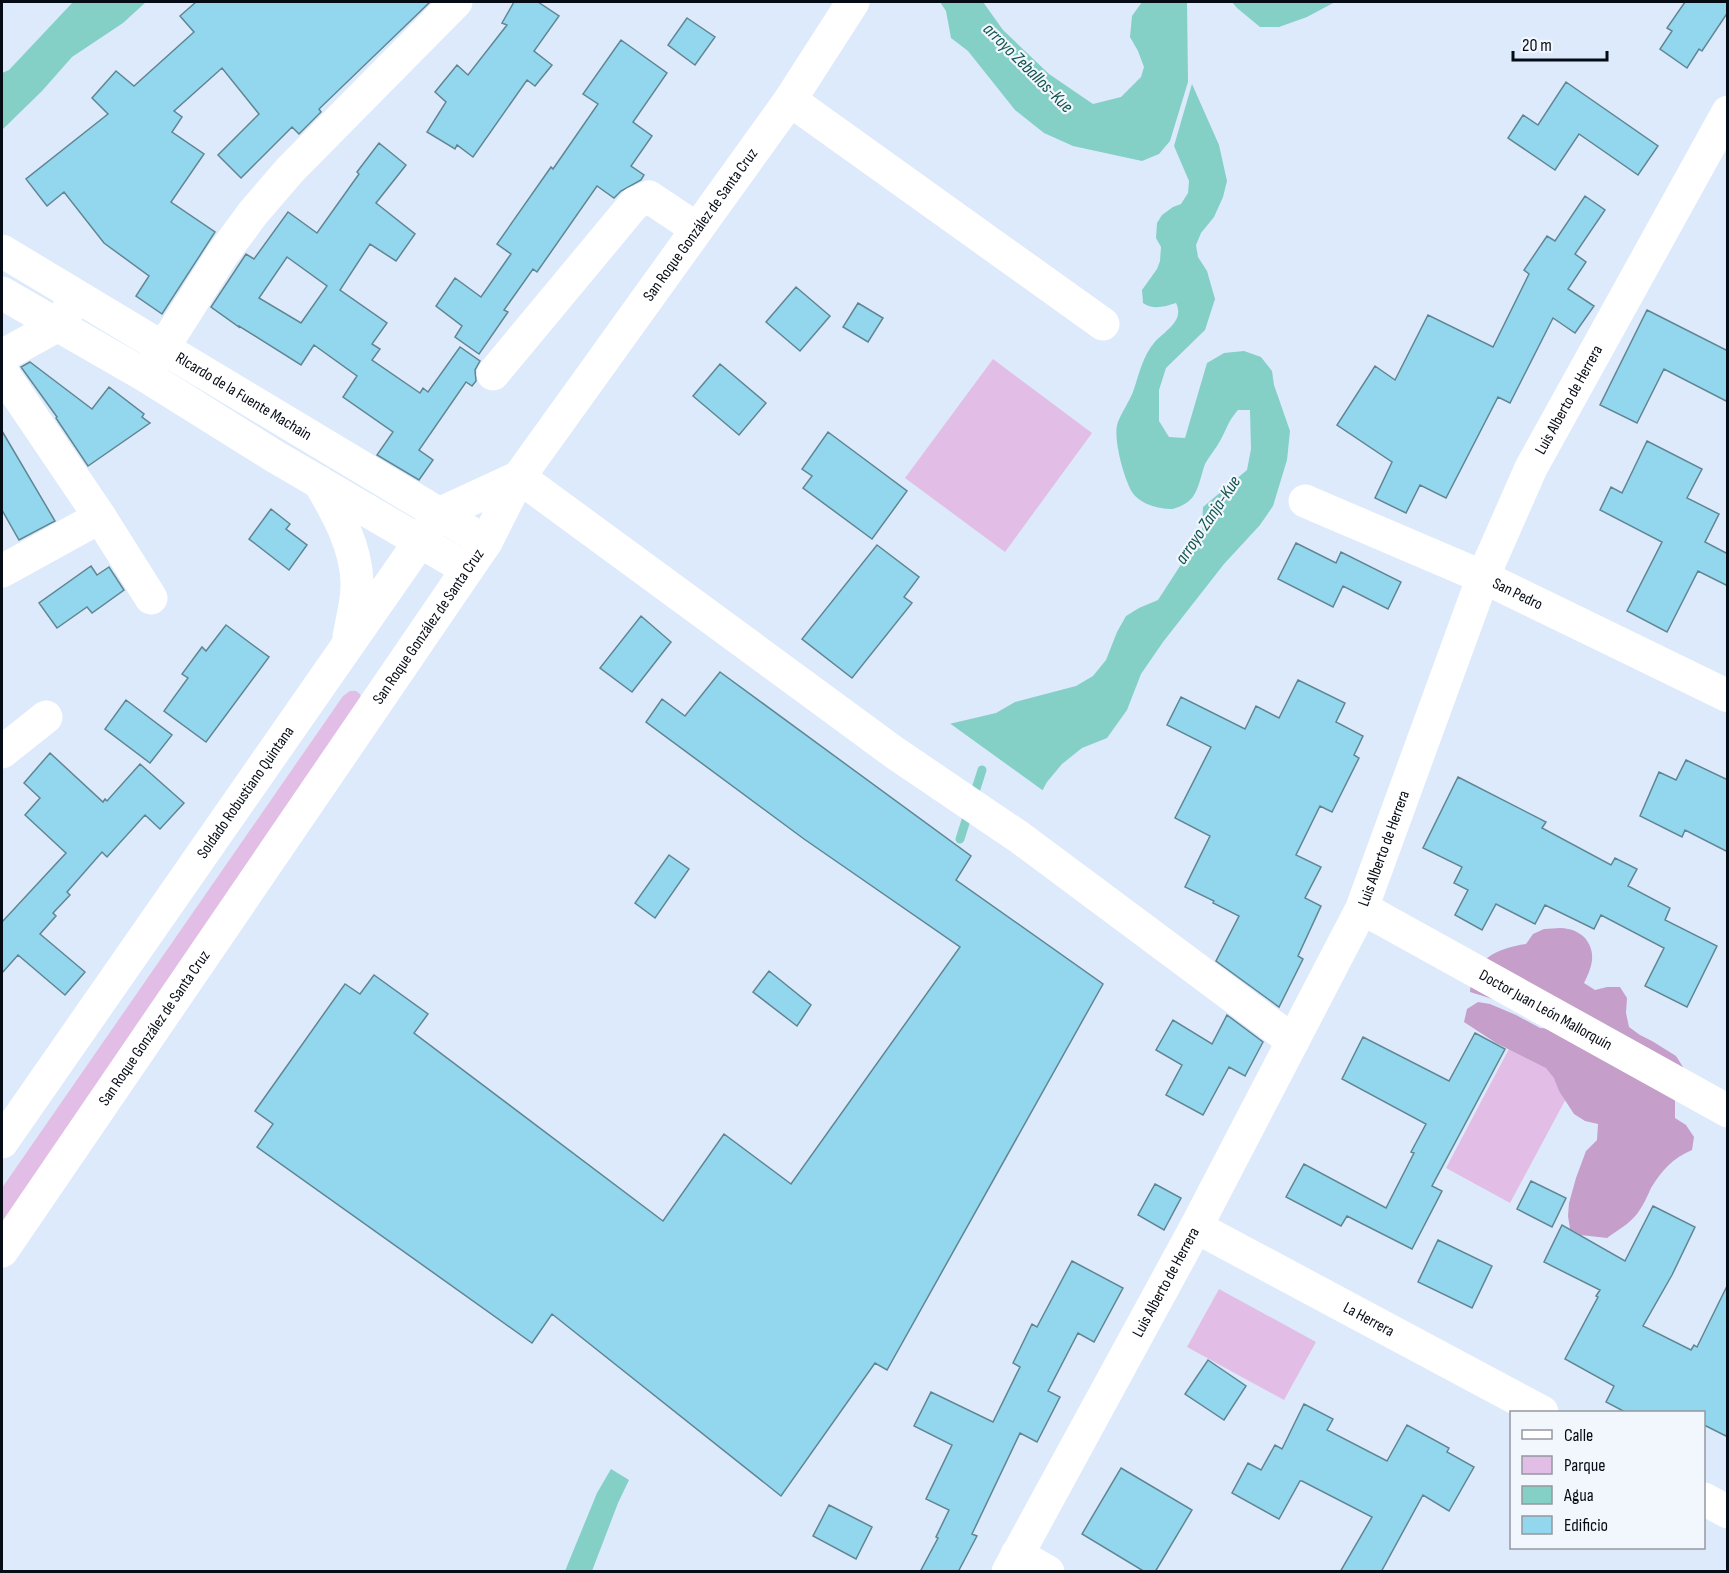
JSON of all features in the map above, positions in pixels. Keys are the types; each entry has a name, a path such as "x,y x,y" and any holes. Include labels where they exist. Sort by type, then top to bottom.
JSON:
{"street":[{"path":"146,376 222,255 253,213 290,170 456,2"},
{"name":"San Roque González de Santa Cruz","path":"2,1251 486,542 519,477 790,100 854,2"},
{"path":"790,100 1104,324"},
{"name":"Luis Alberto de Herrera","path":"1012,1563 1196,1227 1362,908 1483,578 1531,468 1728,112"},
{"path":"493,374 634,203 649,197 697,229"},
{"name":"RIcardo de la Fuente Machain","path":"2,251 486,542"},
{"name":"RIcardo de la Fuente Machain","path":"2,293 146,376 467,569"},
{"path":"2,356 58,325 77,296"},
{"path":"2,372 100,517 151,598"},
{"path":"519,477 895,753 1019,837 1293,1041"},
{"name":"Soldado Robustiano Quintana","path":"2,1142 439,514 519,477"},
{"path":"319,482 335,509 353,554 357,582 349,643"},
{"name":"San Pedro","path":"1305,501 1483,578 1728,696"},
{"path":"2,572 100,517"},
{"path":"2,752 46,717"},
{"name":"Doctor Juan León Mallorquín","path":"1362,908 1728,1111"},
{"name":"La Herrera","path":"1196,1227 1538,1411"},
{"path":"1705,1500 1728,1512"},
{"path":"1012,1563 1048,1572"}],"green space":[{"path":"993,359 1092,433 1005,552 905,478"},
{"path":"350,691 360,694 362,701 2,1233 2,1188 343,696"},
{"path":"1510,1047 1575,1082 1510,1203 1446,1168"},
{"path":"1219,1289 1316,1342 1284,1400 1187,1347"}],"shaded area":[{"path":"1562,928 1578,932 1585,938 1591,949 1592,960 1584,983 1595,990 1620,987 1627,998 1626,1013 1629,1027 1676,1056 1683,1067 1681,1079 1675,1091 1675,1118 1686,1125 1694,1137 1692,1150 1668,1165 1651,1188 1637,1214 1607,1238 1581,1235 1570,1229 1568,1216 1576,1178 1586,1151 1597,1140 1598,1124 1585,1121 1574,1114 1546,1068 1496,1043 1464,1022 1467,1009 1478,1002 1490,1004 1540,1028 1554,1029 1496,1000 1470,992 1476,972 1488,958 1505,949 1526,944 1533,934 1544,929"}],"water":[{"path":"73,2 146,2 123,23 72,57 42,91 2,130 2,73 9,70"},
{"name":"arroyo Zeballos-Kue","path":"940,2 983,2 1003,30 1049,74 1093,104 1121,97 1141,77 1144,67 1130,37 1132,16 1142,2 1187,2 1188,82 1170,141 1159,154 1142,161 1073,146 1044,133 1015,110 968,51 951,38 946,11"},
{"path":"1232,2 1335,2 1307,17 1279,27 1260,27"},
{"path":"1192,84 1219,145 1227,181 1214,217 1201,233 1196,245 1198,257 1207,271 1215,299 1205,330 1166,368 1159,390 1159,421 1169,437 1185,438 1207,363 1224,353 1244,351 1261,357 1272,371 1274,385 1290,431 1287,460 1273,506 1260,525 1224,564 1163,642 1141,674 1127,710 1107,738 1082,748 1062,764 1047,782 1029,815 949,724 996,713 1015,702 1076,686 1093,676 1106,660 1126,616 1158,600 1202,532 1203,507 1247,470 1251,449 1250,410 1238,410 1234,414 1205,464 1192,498 1172,509 1155,507 1135,496 1126,478 1118,447 1118,422 1132,393 1144,359 1150,348 1172,326 1178,316 1176,303 1155,307 1143,303 1142,290 1160,261 1161,247 1156,238 1157,223 1162,215 1181,204 1188,193 1189,181 1174,146"},
{"path":"611,1469 629,1480 592,1571 565,1571 597,1493"}],"pier":[{"path":"948,722 1045,792 1031,818 1027,818 929,748 928,744"}],"building":[{"path":"196,2 430,2 319,109 321,112 299,134 292,127 241,178 218,155 259,114 222,68 174,111 182,117 172,132 204,154 171,202 215,232 162,314 136,296 149,276 104,243 64,192 47,206 26,179 108,114 92,98 116,71 134,86 194,32 180,16"},
{"path":"514,2 538,2 559,16 534,51 552,65 535,86 527,80 473,157 457,145 455,149 427,132 446,102 435,92 457,65 468,75 507,25 502,23"},
{"path":"1685,2 1728,2 1728,12 1702,51 1699,49 1687,68 1660,49 1672,31 1667,28"},
{"path":"687,18 715,37 695,65 668,45"},
{"path":"621,40 667,73 633,122 652,136 631,166 644,175 641,180 621,191 614,198 597,186 537,272 533,269 504,310 508,312 479,354 455,337 462,326 436,306 455,278 481,297 511,254 497,244 598,104 583,94"},
{"path":"1566,82 1658,146 1638,175 1579,134 1555,170 1508,138 1523,115 1538,125"},
{"path":"379,143 406,165 376,203 415,234 396,261 370,244 340,290 387,323 372,344 380,349 372,360 420,393 423,388 428,392 460,347 480,361 475,370 476,381 472,386 466,382 419,450 433,460 419,480 377,455 393,432 343,397 357,376 314,345 301,365 211,307 246,254 254,259 288,212 317,233 359,174 357,172","holes":["287,257 327,286 301,323 259,298"]},
{"path":"1585,196 1605,210 1575,254 1586,262 1568,289 1594,306 1575,333 1553,318 1510,403 1498,397 1446,498 1420,485 1406,513 1375,498 1392,462 1337,425 1375,366 1395,380 1428,315 1493,347 1529,274 1524,270 1547,236 1555,241"},
{"path":"796,287 830,316 800,351 766,322"},
{"path":"858,303 883,318 868,342 843,327"},
{"path":"1647,310 1728,351 1728,402 1664,369 1637,423 1600,405"},
{"path":"30,362 92,409 109,387 144,414 142,417 150,423 88,466 21,367"},
{"path":"720,364 766,403 739,435 693,396"},
{"path":"2,431 55,521 19,540 2,510"},
{"path":"828,432 907,491 872,539 803,488 812,476 802,469"},
{"path":"1647,441 1702,469 1687,498 1719,514 1705,542 1728,554 1728,586 1698,571 1667,632 1627,611 1662,542 1600,510 1611,487 1622,493"},
{"path":"271,509 290,524 286,529 307,545 289,570 249,539"},
{"path":"1296,543 1336,563 1341,552 1401,582 1388,609 1343,586 1333,607 1278,579"},
{"path":"877,545 919,577 904,597 912,603 852,678 802,639"},
{"path":"91,566 97,575 109,567 124,590 92,613 87,607 57,628 39,603"},
{"path":"641,616 671,642 632,692 600,668"},
{"path":"226,625 269,657 206,742 164,711 188,678 182,674 202,647 206,651"},
{"path":"720,672 971,856 956,880 1103,984 887,1370 875,1363 781,1496 552,1314 532,1343 257,1147 273,1124 255,1111 345,984 360,994 374,975 428,1014 414,1033 663,1221 724,1134 791,1184 960,947 804,839 646,722 662,699 685,716"},
{"path":"1298,680 1345,703 1336,722 1363,736 1354,755 1359,758 1332,812 1320,806 1296,855 1321,867 1305,898 1321,906 1298,956 1303,959 1279,1007 1216,961 1239,916 1185,887 1210,836 1175,818 1211,747 1167,725 1181,697 1245,729 1256,706 1279,718"},
{"path":"126,700 172,735 150,763 105,729"},
{"path":"50,753 103,802 105,799 107,801 140,764 184,803 160,829 145,815 107,857 102,852 67,892 70,895 53,913 56,916 40,934 85,972 65,995 18,955 2,973 2,922 66,853 25,815 40,798 24,783"},
{"path":"1686,760 1728,780 1728,852 1685,830 1682,837 1640,816 1659,772 1676,780"},
{"path":"1458,777 1546,822 1542,828 1611,865 1615,858 1637,869 1628,886 1670,908 1665,920 1717,946 1687,1007 1645,986 1664,948 1601,915 1594,929 1545,905 1535,924 1496,904 1482,930 1455,915 1468,890 1454,883 1462,867 1423,848"},
{"path":"669,855 689,869 655,918 635,903"},
{"path":"769,971 811,1005 797,1026 753,992"},
{"path":"1227,1015 1263,1042 1245,1076 1229,1067 1203,1115 1166,1095 1182,1065 1156,1050 1173,1020 1212,1044"},
{"path":"1475,1033 1505,1049 1432,1186 1442,1191 1412,1249 1347,1216 1341,1226 1286,1197 1304,1164 1386,1208 1426,1124 1342,1079 1363,1037 1449,1081"},
{"path":"1531,1181 1566,1198 1552,1227 1517,1209"},
{"path":"1155,1184 1181,1198 1164,1230 1138,1215"},
{"path":"1653,1206 1695,1227 1672,1275 1643,1326 1691,1350 1694,1345 1697,1347 1728,1284 1728,1437 1705,1426 1705,1411 1623,1411 1606,1402 1614,1386 1565,1359 1600,1290 1544,1262 1562,1225 1625,1261"},
{"path":"1438,1240 1492,1266 1472,1308 1418,1282"},
{"path":"1072,1261 1123,1288 1094,1342 1078,1333 1048,1391 1060,1397 1037,1442 1020,1433 972,1534 977,1536 958,1572 920,1572 938,1538 936,1537 949,1510 926,1499 952,1445 914,1426 931,1392 993,1422 1020,1367 1013,1363 1032,1324 1037,1327"},
{"path":"1208,1360 1246,1386 1224,1420 1185,1394"},
{"path":"1304,1404 1333,1419 1327,1430 1387,1461 1407,1425 1449,1448 1447,1452 1474,1467 1449,1511 1423,1495 1381,1572 1340,1572 1372,1517 1302,1481 1279,1519 1232,1493 1248,1463 1261,1470 1275,1445 1282,1449"},
{"path":"1121,1468 1192,1510 1155,1572 1145,1572 1082,1534"},
{"path":"829,1505 872,1527 856,1559 813,1536"}],"waterway":[{"name":"arroyo Zanja-Kue","path":"960,839 982,770"}]}
